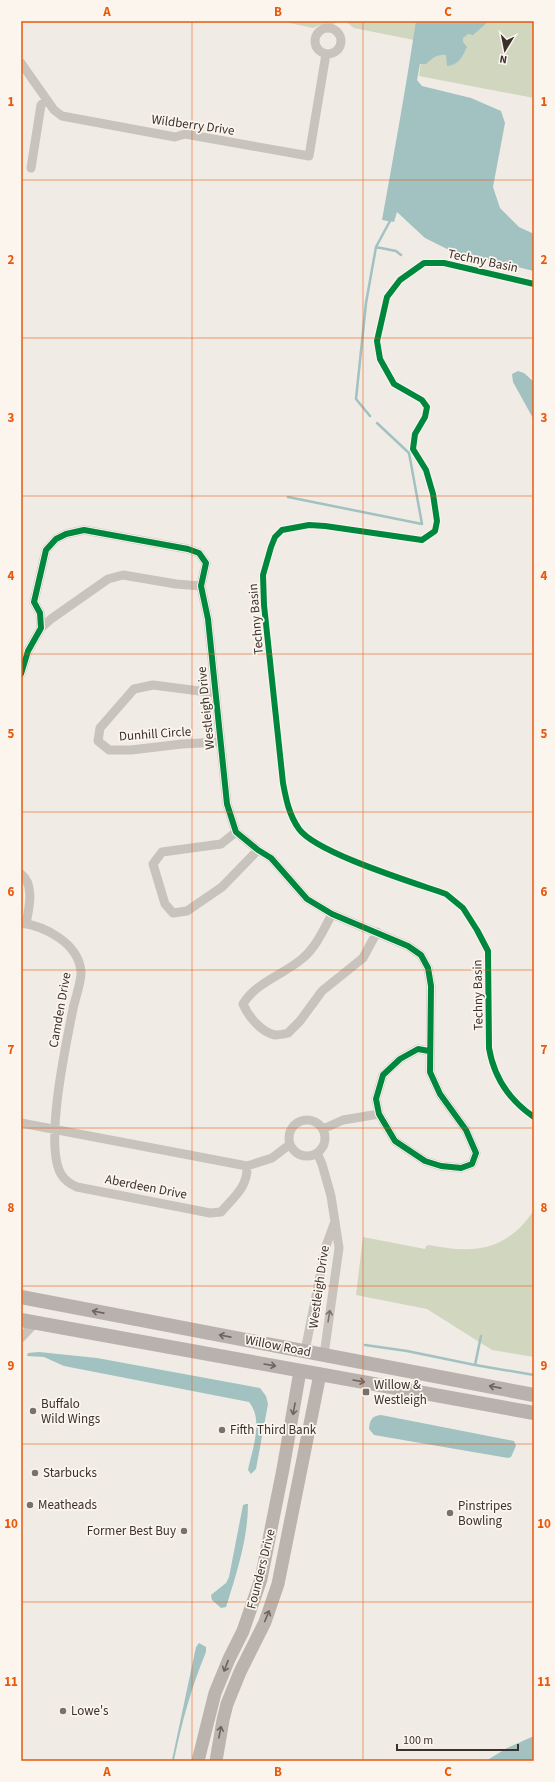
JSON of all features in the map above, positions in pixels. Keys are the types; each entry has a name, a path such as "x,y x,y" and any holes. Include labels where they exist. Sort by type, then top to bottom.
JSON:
{"main road":[{"name":"Willow Road","path":"21,1298 534,1395"},
{"name":"Willow Road","path":"21,1320 534,1413"},
{"path":"300,1371 305,1351"},
{"path":"320,1374 324,1355"},
{"name":"Founders Drive","path":"198,1761 215,1693 243,1631 261,1579 300,1371"},
{"name":"Founders Drive","path":"216,1761 227,1704 240,1672 264,1622 278,1584 320,1374"}],"street":[{"name":"Wildberry Drive","path":"21,63 54,110 62,116 175,137 185,134 309,156 326,54"},
{"path":"31,168 41,105 47,100"},
{"name":"Westleigh Drive","path":"41,628 40,613 34,602 46,550 56,539 70,532 86,530 188,549 199,553 206,563 201,586 208,619 227,804 236,832"},
{"path":"21,674 28,651 41,628 51,619 108,579 123,575 176,584 201,586"},
{"name":"Dunhill Circle","path":"215,693 153,685 134,689 100,728 98,741 109,750 131,750 220,742"},
{"path":"258,850 222,887 187,911 173,913 165,904 153,864 162,852 220,844 236,832 258,850 271,858 307,900 332,914 408,946 421,955 428,968 431,986 429,1051 430,1072 433,1082 440,1094 466,1130 476,1153 472,1164 462,1168 441,1166 425,1161 395,1142 379,1114 376,1099 383,1075 400,1059 418,1049 429,1051"},
{"name":"Camden Drive","path":"21,874 26,878 30,897 24,923 50,932 64,940 74,953 81,971 69,1027 54,1129"},
{"path":"332,914 320,936 304,957 249,994 243,1004 246,1011 257,1024 274,1034 288,1034 300,1021 322,991 363,958 377,932"},
{"path":"323,1129 343,1120 379,1114"},
{"path":"302,1120 314,1121 323,1129 325,1140 324,1145 312,1156 301,1156 289,1145 288,1139 292,1127 302,1120"},
{"path":"21,1123 246,1166 272,1158 289,1145"},
{"name":"Aberdeen Drive","path":"54,1129 54,1151 60,1173 66,1182 77,1187 210,1213 221,1212 240,1190 247,1177 246,1166"},
{"name":"Westleigh Drive","path":"317,1153 322,1164 331,1196 334,1224 338,1232 339,1248 324,1355"},
{"name":"Westleigh Drive","path":"305,1351 326,1246 334,1224"},
{"path":"21,1338 35,1323"}],"green space":[{"path":"281,21 339,21 333,24 320,25 313,28"},
{"path":"345,21 534,21 534,98 419,76 424,42 354,28"},
{"path":"534,1210 534,1357 492,1350 427,1309 356,1295 363,1237 425,1249 426,1246 429,1245 445,1248 475,1249 501,1241 513,1234 524,1224"}],"water":[{"path":"416,21 489,21 473,35 468,34 463,38 463,42 467,47 462,57 457,62 447,66 446,55 433,58 426,64 420,64 417,80 422,86 471,98 501,111 505,123 493,187 500,208 519,227 534,234 534,271 451,251 425,238 397,212 394,222 382,220"},
{"path":"518,371 524,373 534,382 534,420 513,382 512,374"},
{"path":"39,1352 97,1358 260,1388 266,1396 268,1404 256,1469 251,1474 248,1470 256,1435 256,1417 249,1402 64,1366 44,1357 27,1356 28,1353"},
{"path":"381,1415 514,1441 516,1446 511,1457 508,1458 374,1435 369,1429 370,1423 375,1416"},
{"path":"248,1504 248,1517 241,1555 226,1607 221,1608 212,1600 211,1595 226,1583 229,1577 243,1505"},
{"path":"199,1643 206,1647 206,1652 191,1692 174,1760 172,1760 196,1647"},
{"path":"534,1736 534,1761 488,1761 507,1748"}],"waterway":[{"path":"370,416 356,399 366,303 376,247 391,219"},
{"path":"376,247 396,251 401,255"},
{"path":"288,497 422,524 409,453 377,423"},
{"path":"481,1336 475,1365 534,1375"},
{"path":"365,1345 407,1351 475,1365"}],"cycle path":[{"name":"Techny Basin","path":"534,284 444,263 424,263 400,280 387,297 377,341 380,359 394,384 422,400 427,407 425,417 415,434 413,449 426,470 433,494 437,521 435,531 422,540 325,526 309,525 282,530 275,537 263,575 264,605 283,783 290,813 299,829 309,838 325,848 390,875 446,894 463,908 488,951 489,1048 491,1059 499,1079 510,1096 534,1117"},
{"path":"21,674 28,651 41,628 40,613 34,602 46,550 56,539 66,534 84,530 188,549 199,553 206,563 201,586 208,619 227,804 236,832 258,850 271,858 307,899 332,914 408,946 421,955 428,968 431,986 430,1072 440,1094 466,1130 476,1153 472,1164 461,1168 441,1166 425,1161 395,1141 379,1114 376,1099 383,1075 400,1059 418,1049 429,1051"}],"place":[{"name":"Willow & Westleigh","path":"366,1392"},
{"name":"Buffalo Wild Wings","path":"33,1411"},
{"name":"Fifth Third Bank","path":"222,1430"},
{"name":"Starbucks","path":"35,1473"},
{"name":"Meatheads","path":"30,1505"},
{"name":"Pinstripes Bowling","path":"450,1513"},
{"name":"Former Best Buy","path":"184,1531"},
{"name":"Lowe's","path":"63,1711"}]}
